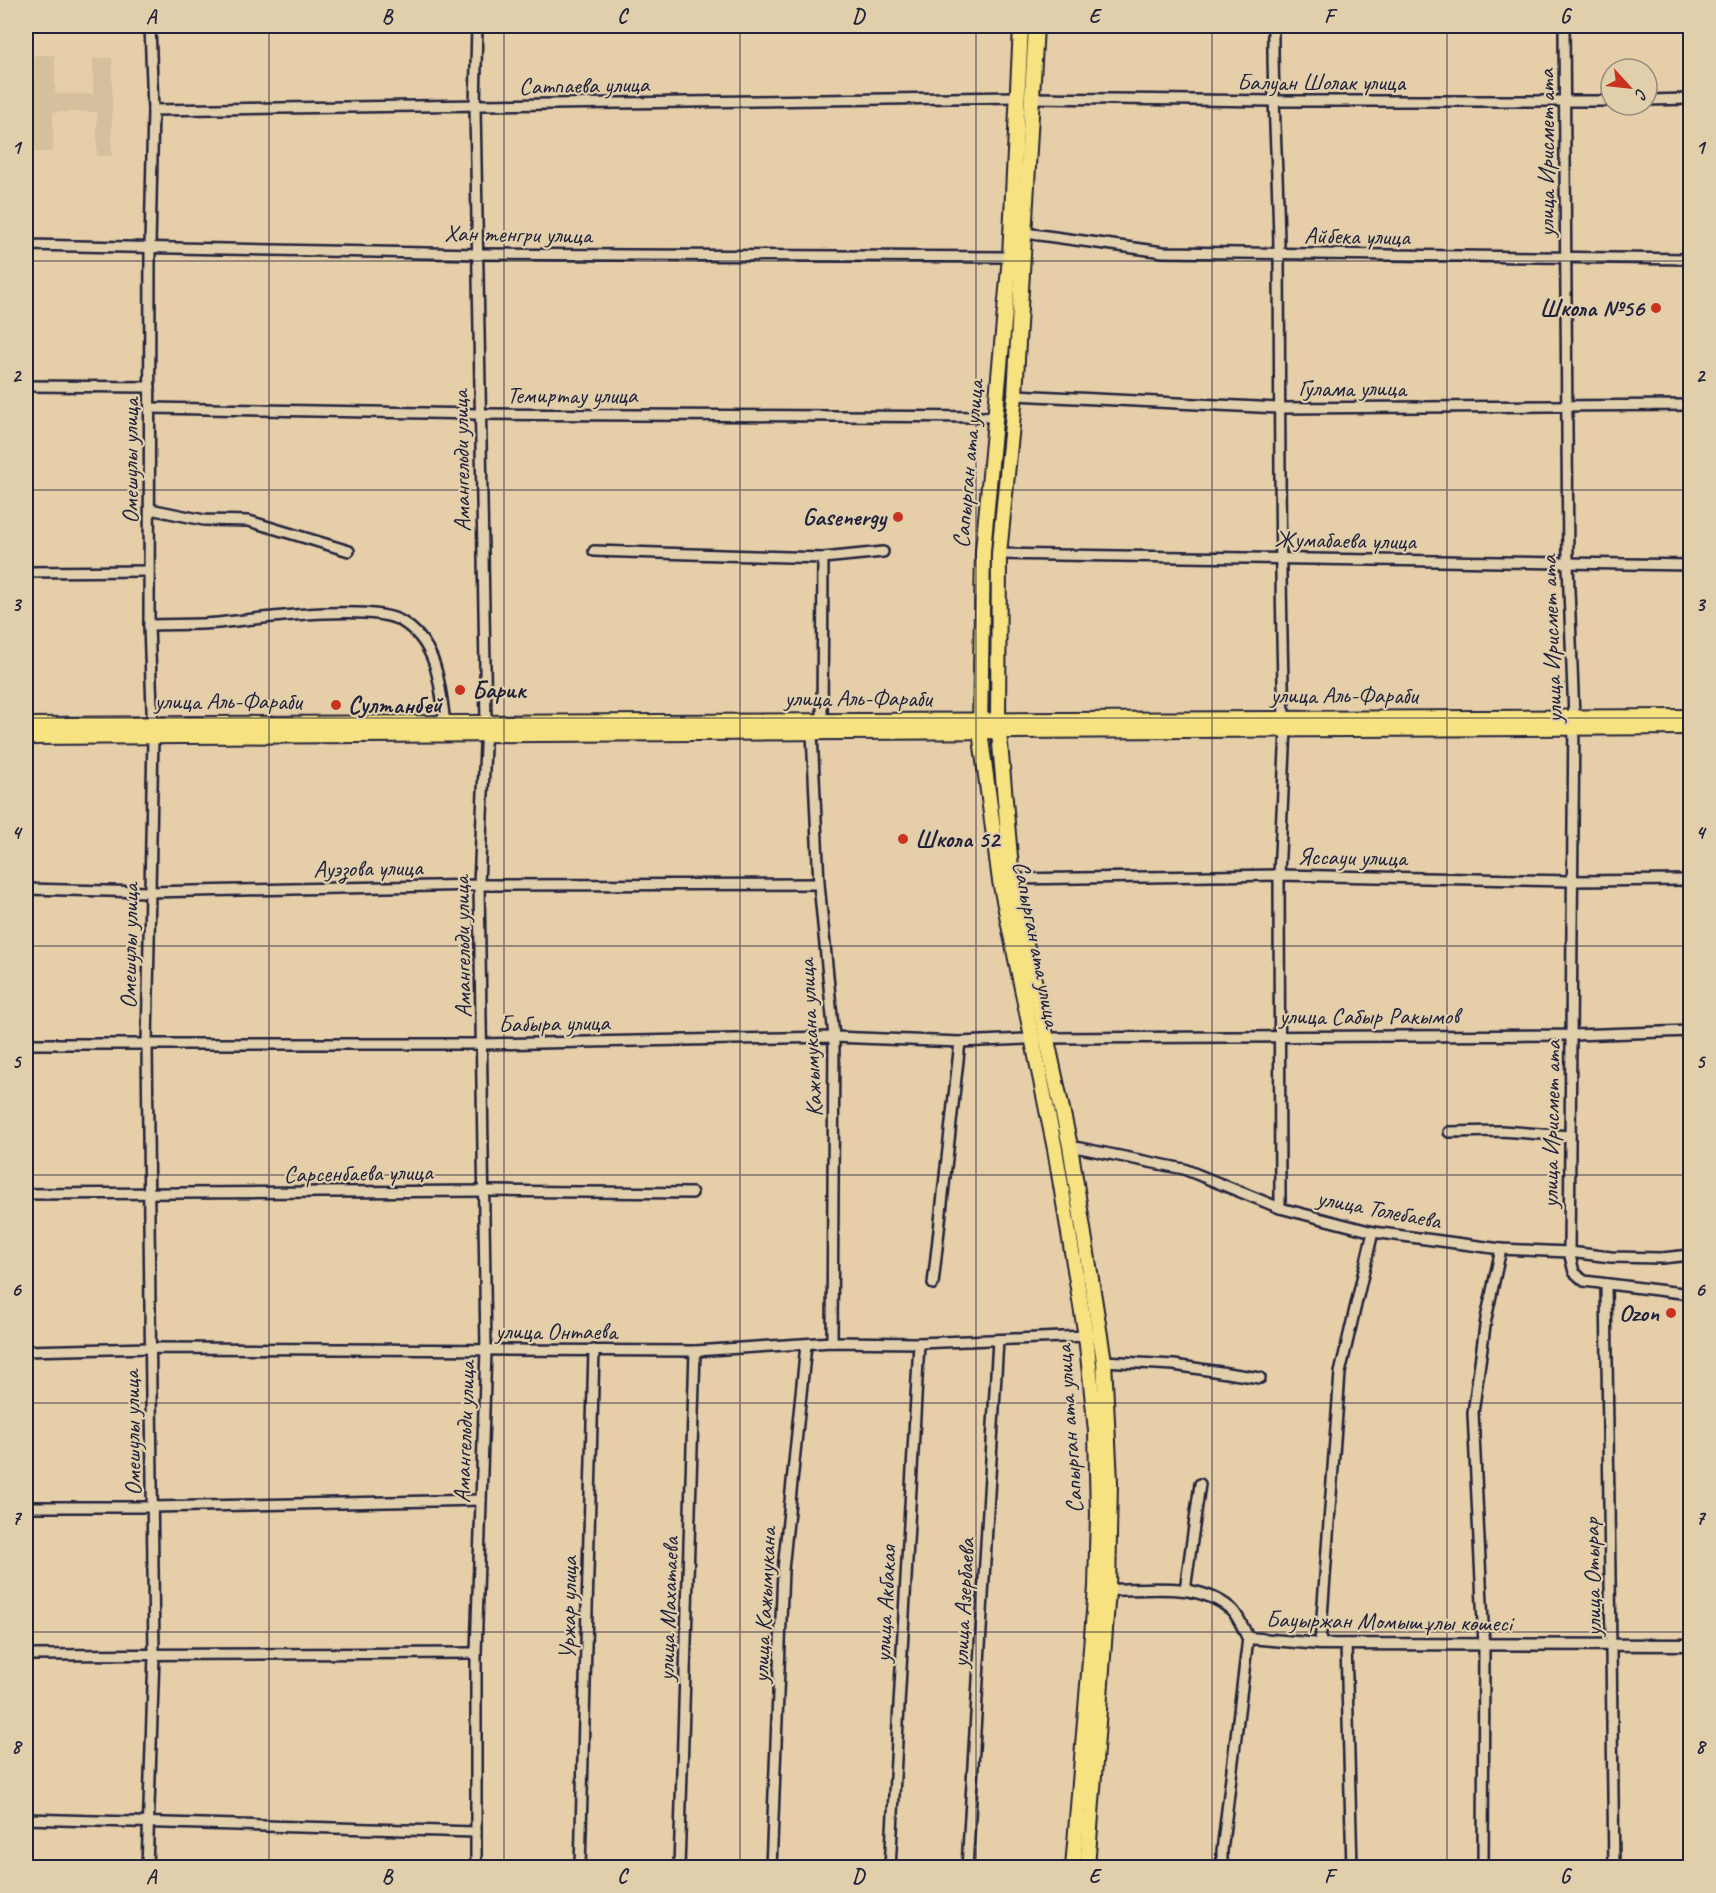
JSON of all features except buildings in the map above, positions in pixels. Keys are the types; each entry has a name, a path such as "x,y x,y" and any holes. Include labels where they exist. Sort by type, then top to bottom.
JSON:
{"main road":[{"name":"Сапырган ата улица","path":"1021,26 1010,257 983,551 980,726 1000,881 1055,1149 1086,1336 1096,1431 1098,1514 1096,1587 1073,1868"},
{"name":"Сапырган ата улица","path":"1036,26 1015,395 999,554 998,726 1012,879 1070,1146 1104,1360 1110,1482 1108,1590 1088,1868"},
{"name":"улица Аль-Фараби","path":"26,726 153,730 819,729 1574,722 1690,717"},
{"name":"улица Аль-Фараби","path":"1574,722 1690,727"},
{"name":"улица Аль-Фараби","path":"26,737 153,730 445,723 486,729"}],"street":[{"name":"Омешулы улица","path":"147,1868 154,1655 147,1046 148,892 153,730 149,625 150,246 153,110 150,26"},
{"name":"Амангельди улица","path":"476,1868 477,1653 486,1350 479,885 486,729 475,107 477,26"},
{"path":"1273,26 1272,102 1279,255 1279,557 1285,723 1279,875 1280,1208"},
{"name":"улица Ирисмет ата","path":"1564,26 1568,565 1574,722 1569,1252"},
{"name":"Сатпаева улица","path":"153,110 475,107 1016,97"},
{"name":"Балуан Шолак улица","path":"1032,98 1272,102 1599,101"},
{"path":"1659,100 1690,99"},
{"name":"Айбека улица","path":"1025,233 1163,252 1690,259"},
{"name":"Хан тенгри улица","path":"26,245 478,254 1010,257"},
{"path":"26,386 150,387"},
{"name":"Гулама улица","path":"1015,395 1278,408 1690,405"},
{"name":"Темиртау улица","path":"150,408 479,414 994,417"},
{"path":"150,509 204,520 249,521 349,551"},
{"path":"594,550 823,558 883,552"},
{"name":"Жумабаева улица","path":"999,554 1279,557 1568,565 1690,565"},
{"name":"Кажымукана улица","path":"823,558 819,729 819,884 834,1037 832,1342"},
{"path":"26,572 149,571"},
{"path":"149,625 216,623 291,615 351,614 388,617 402,621 423,641 435,660 445,723"},
{"name":"Яссауи улица","path":"1012,879 1279,875 1571,881 1690,880"},
{"name":"Ауэзова улица","path":"26,889 148,892 479,885 819,884"},
{"name":"улица Сабыр Ракымов","path":"1047,1038 1572,1035 1690,1030"},
{"name":"Бабыра улица","path":"26,1044 147,1046 483,1044 834,1037 960,1042 1047,1038"},
{"path":"933,1284 960,1042"},
{"path":"1449,1132 1500,1131 1570,1136"},
{"name":"улица Толебаева","path":"1070,1146 1184,1169 1280,1208 1373,1232 1501,1249 1569,1252 1611,1257 1662,1258 1690,1255"},
{"name":"Сарсенбаева улица","path":"26,1194 149,1195 484,1191 692,1193"},
{"path":"1320,1644 1340,1373 1373,1232"},
{"path":"1483,1868 1484,1645 1473,1413 1486,1319 1501,1249"},
{"path":"1569,1252 1574,1272 1584,1281 1606,1286 1690,1294"},
{"name":"улица Отырар","path":"1606,1286 1614,1868"},
{"name":"улица Онтаева","path":"26,1351 151,1348 695,1351 832,1342 919,1343 1086,1336"},
{"name":"улица Азербаева","path":"967,1868 998,1340"},
{"name":"улица Акбакая","path":"890,1868 919,1343"},
{"name":"улица Кажымукана","path":"771,1868 783,1570 806,1345"},
{"name":"Уржар улица","path":"580,1868 594,1350"},
{"name":"улица Махатаева","path":"679,1868 695,1351"},
{"path":"1104,1360 1174,1365 1260,1378"},
{"path":"1185,1590 1200,1484"},
{"path":"26,1507 152,1507 481,1500"},
{"name":"Бауыржан Момышұлы көшесі","path":"1108,1590 1185,1590 1212,1598 1233,1610 1248,1638 1320,1644 1690,1645"},
{"path":"1222,1868 1222,1851 1248,1638"},
{"path":"1346,1644 1352,1868"},
{"path":"26,1655 477,1653"},
{"path":"26,1819 476,1832"}],"shaded area":[{"path":"34,55 55,55 55,94 93,94 93,58 112,58 112,156 97,156 97,112 53,112 53,152 34,152"}],"place":[{"name":"Школа №56","path":"1656,308"},
{"name":"Gasenergy","path":"898,517"},
{"name":"Барик","path":"460,690"},
{"name":"Султанбей","path":"336,705"},
{"name":"Школа 52","path":"903,839"},
{"name":"Ozon","path":"1671,1313"}]}
